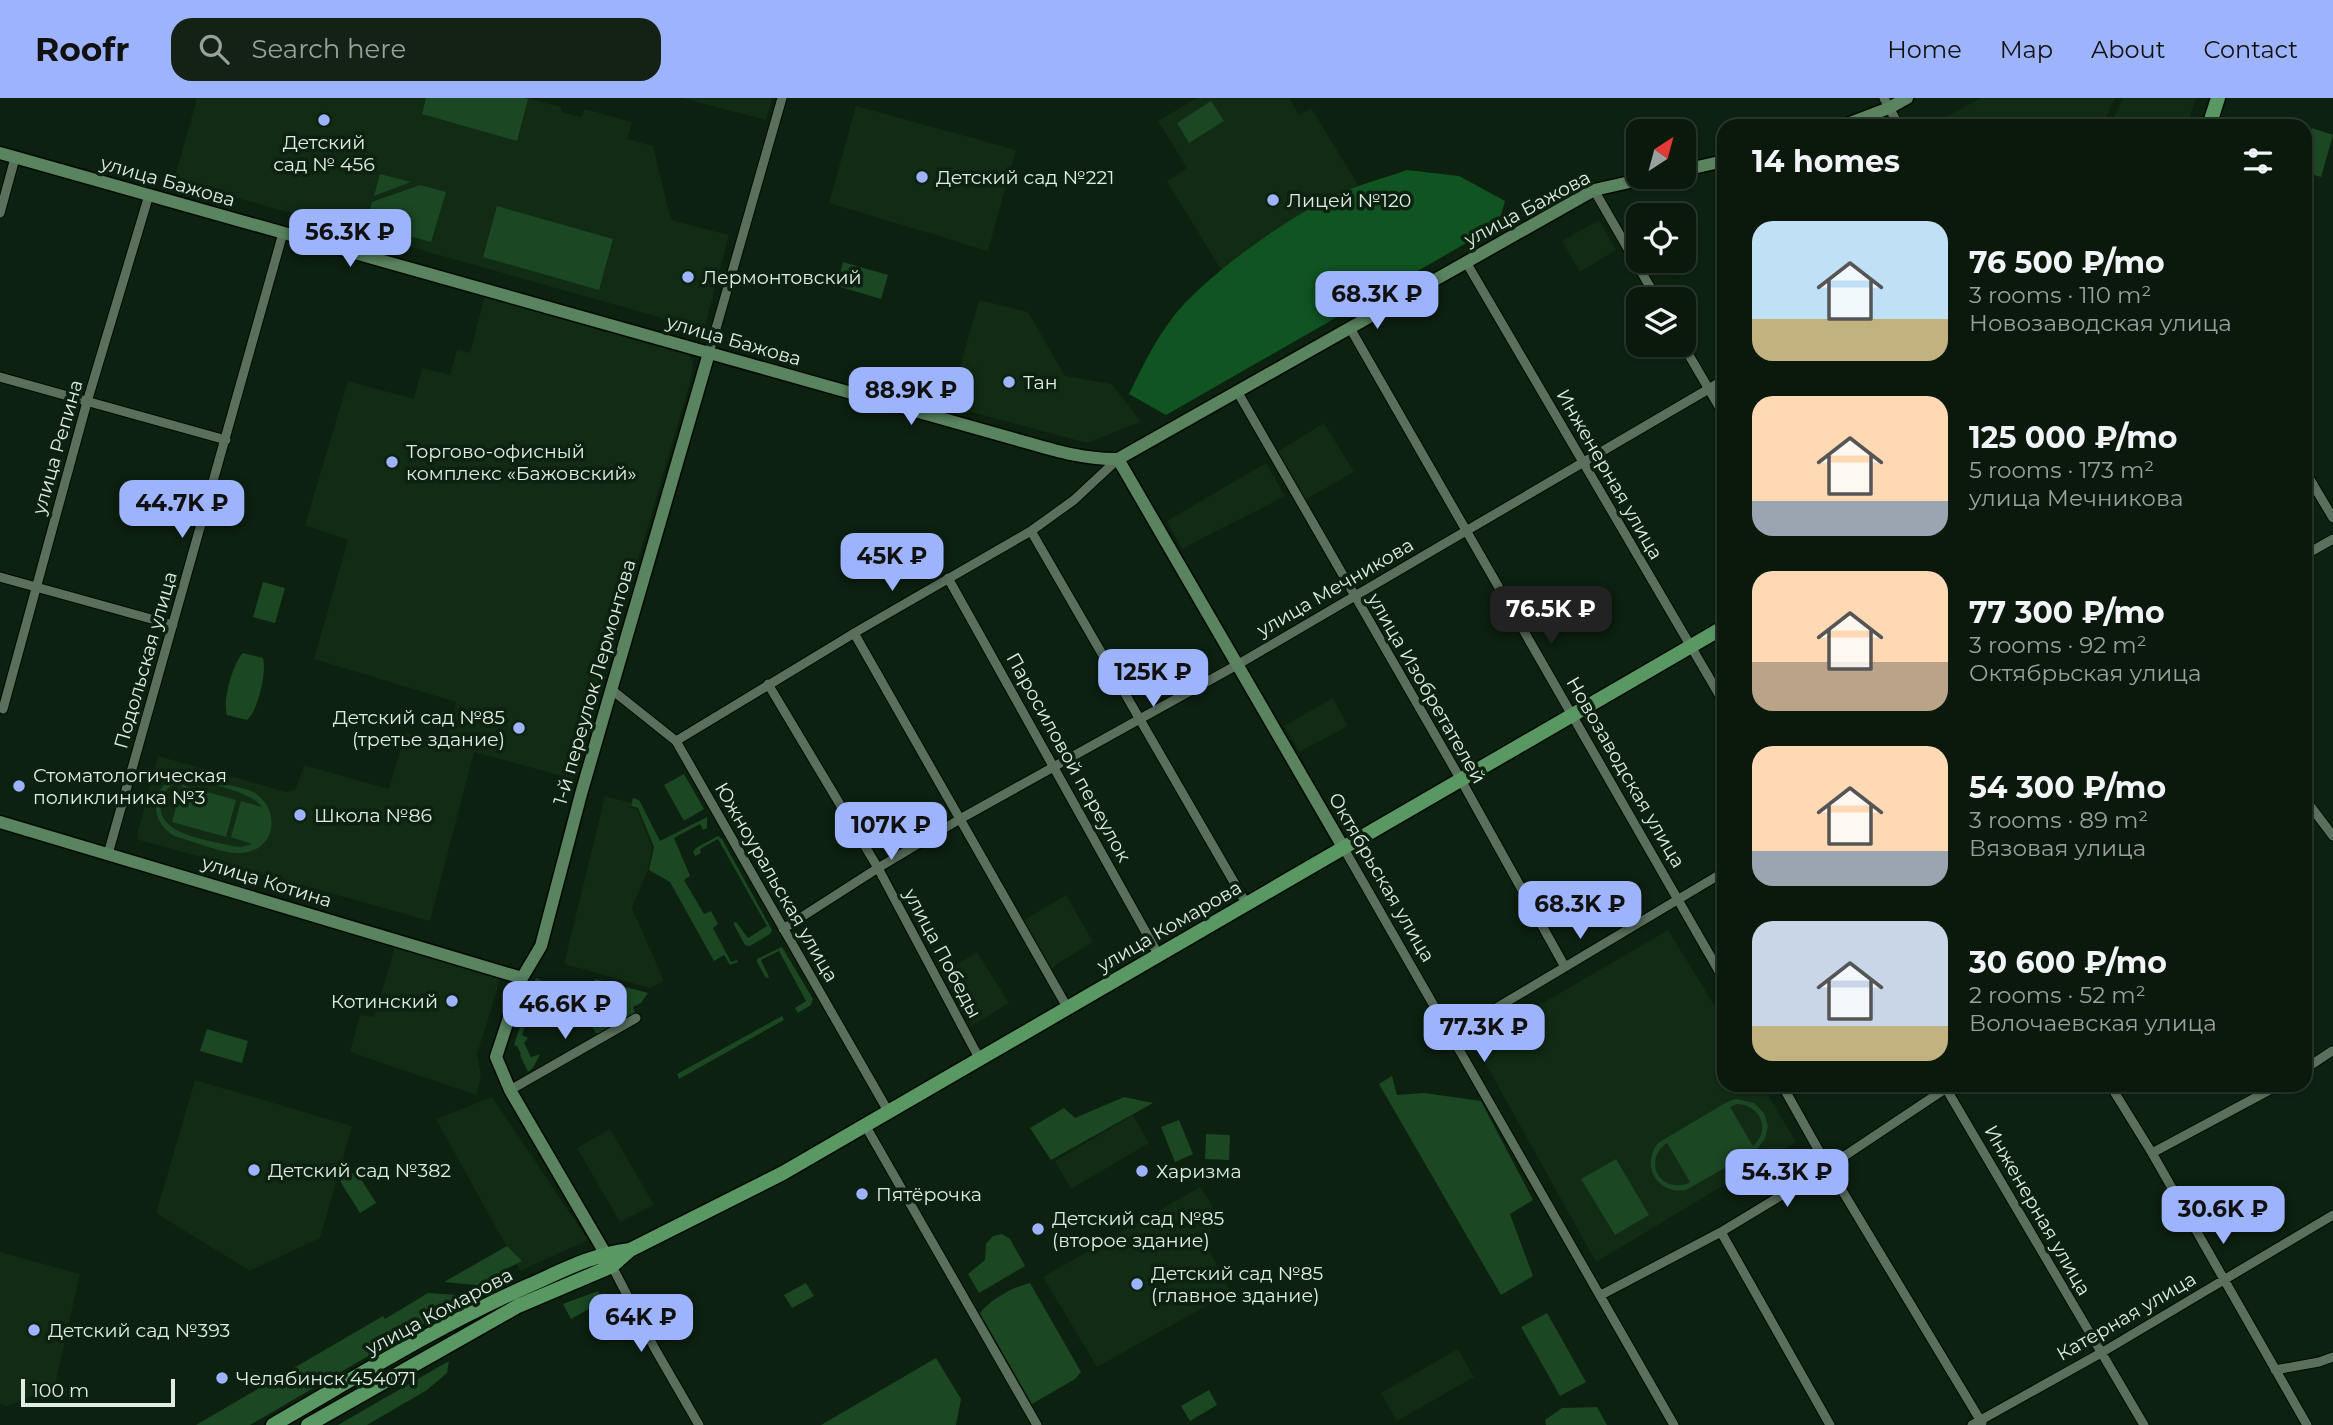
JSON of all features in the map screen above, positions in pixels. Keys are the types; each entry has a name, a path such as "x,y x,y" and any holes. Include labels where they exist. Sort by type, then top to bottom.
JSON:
{"main road":[{"path":"2211,119 2218,98"},
{"name":"улица Комарова","path":"308,1425 518,1306 751,1190 1717,631"},
{"name":"улица Комарова","path":"273,1425 442,1328 507,1295 608,1260"}],"street":[{"name":"1-й переулок Лермонтова","path":"608,1260 510,1090 496,1057 522,978 541,946 782,98"},
{"path":"1855,119 1886,103 1907,98"},
{"path":"1886,103 1895,119"},
{"name":"улица Бажова","path":"0,153 1080,457 1118,459 1594,190 1626,183"},
{"path":"0,213 15,158"},
{"path":"1696,167 1717,163"},
{"path":"1594,190 1650,287"},
{"name":"улица Репина","path":"2,709 87,402 149,195"},
{"name":"Подольская улица","path":"108,854 284,233"},
{"name":"Инженерная улица","path":"1466,262 1717,691"},
{"name":"Новозаводская улица","path":"1350,328 1717,968"},
{"path":"1690,357 1717,403"},
{"path":"0,377 226,440"},
{"name":"улица Мечникова","path":"783,929 960,819 1237,665 1717,384"},
{"name":"улица Изобретателей","path":"1237,391 1461,780 1565,967"},
{"path":"676,741 854,633 1031,531 1074,500 1118,459"},
{"name":"Октябрьская улица","path":"1118,459 1674,1425"},
{"path":"2312,482 2333,517"},
{"path":"1031,531 1246,903"},
{"path":"2312,551 2333,539"},
{"path":"0,577 173,625"},
{"name":"Паросиловой переулок","path":"948,578 1158,954"},
{"path":"854,633 1067,1007"},
{"name":"улица Победы","path":"768,684 878,868 979,1058"},
{"name":"Южноуральская улица","path":"612,690 676,741 888,1111"},
{"path":"2312,808 2333,836"},
{"name":"улица Котина","path":"0,822 522,978"},
{"path":"1451,1035 1717,876"},
{"path":"510,1090 636,1018"},
{"path":"2312,1064 2332,1051"},
{"path":"1786,1092 1978,1424"},
{"path":"1601,1294 1721,1232 1828,1167 1938,1092"},
{"name":"Инженерная улица","path":"1950,1092 2144,1425"},
{"path":"2114,1092 2307,1425"},
{"path":"2152,1153 2265,1092"},
{"path":"865,1125 1037,1425"},
{"name":"Катерная улица","path":"1978,1424 2333,1215"},
{"path":"1721,1232 1830,1425"},
{"path":"608,1260 699,1425"},
{"path":"2274,1370 2333,1357"}],"shaded area":[{"path":"197,98 528,98 561,107 561,112 581,117 585,109 632,122 627,139 653,146 671,220 729,235 704,330 174,180"},
{"path":"426,98 528,99 517,141 422,114"},
{"path":"682,98 772,98 766,120"},
{"name":"Лицей №120","path":"1197,98 1289,98 1299,115 1311,108 1378,217 1240,301 1167,181 1187,168 1158,121"},
{"path":"1981,98 2115,98 2105,119 1944,118"},
{"path":"2123,98 2196,98 2189,119 2113,119"},
{"path":"1211,101 1224,121 1189,143 1177,123"},
{"name":"Детский сад №221","path":"856,106 1016,150 988,251 829,203"},
{"path":"2312,128 2333,135 2321,177 2312,174"},
{"path":"380,174 411,182 374,196"},
{"path":"420,185 446,192 431,242 366,224 372,202"},
{"path":"497,206 613,239 599,290 483,257"},
{"path":"1599,220 1616,250 1580,272 1562,241"},
{"path":"843,262 888,275 881,299 837,286"},
{"path":"485,295 679,351 689,355 693,363 691,379 574,779 474,752 430,921 136,839 158,756 286,792 296,789 304,765 389,789 405,733 446,744 456,702 314,659 348,540 305,525 348,381 414,399 422,368 450,375 457,349 470,353"},
{"path":"979,300 1028,312 1065,376 1112,384 1141,422 1087,443 949,406"},
{"path":"1324,423 1354,472 1303,501 1276,453"},
{"path":"1266,463 1285,496 1182,549 1167,521"},
{"path":"263,582 285,588 275,623 253,617"},
{"path":"243,653 263,658 264,664 258,700 247,720 227,715 226,709 229,682"},
{"path":"1333,698 1348,726 1299,752 1284,726"},
{"path":"185,774 249,790 259,796 271,815 272,825 264,843 255,850 236,853 174,836 159,820 156,801 165,784","holes":["184,780 238,792 257,802 262,807 241,801 231,837 252,844 242,847 198,838 175,829 166,822 161,812 164,793 169,787"]},
{"path":"684,774 704,809 684,821 664,785"},
{"path":"182,785 236,800 226,837 172,822"},
{"path":"605,796 631,803 630,807 637,809 652,847 648,870 632,908 664,981 650,988 564,964"},
{"path":"633,798 639,800 660,841 707,817 707,828 703,830 700,824 674,838 690,876 684,880 704,914 711,911 718,924 713,928 731,962 738,962 730,965 724,955 714,961 670,882 649,870 654,847 638,808 631,806"},
{"path":"718,836 772,930 750,946 745,945 733,923 736,922 748,938 767,926 718,839 700,849 701,853 695,856 693,852"},
{"path":"1066,895 1093,942 1051,968 1023,921"},
{"path":"1668,930 1717,1010 1717,1092 1766,1092 1796,1142 1596,1262 1474,1043"},
{"path":"395,947 501,978 477,1054 481,1077 476,1095 350,1052 360,1015 374,1017"},
{"path":"782,947 813,999 811,1005 798,1013 795,1008 806,1001 779,951 761,960 769,977 766,978 757,962 757,959"},
{"path":"977,952 1009,1003 972,1026 942,974"},
{"path":"536,978 547,983 546,986 538,984 532,1002 537,1004 533,1018 528,1016 522,1035 528,1038 524,1043 531,1057 540,1054 528,1072 517,1046 514,1045"},
{"path":"595,979 648,993 641,1003 633,1007 635,1013 596,1033 592,1027 594,1022 604,1021 611,995 594,988"},
{"path":"782,1016 784,1020 679,1079 677,1074"},
{"path":"207,1029 248,1041 242,1063 200,1051"},
{"path":"1392,1076 1397,1095 1424,1093 1481,1101 1533,1200 1510,1214 1533,1276 1501,1295 1379,1084"},
{"name":"Детский сад №382","path":"195,1080 352,1126 320,1238 250,1271 156,1213"},
{"path":"492,1097 588,1240 520,1271 436,1119"},
{"path":"1124,1097 1153,1103 1051,1160 1030,1128 1064,1108 1075,1118"},
{"path":"1736,1099 1754,1103 1764,1113 1768,1126 1765,1139 1756,1150 1686,1190 1667,1188 1660,1183 1655,1177 1651,1161 1658,1143","holes":["1737,1104 1752,1109 1761,1119 1761,1133 1753,1146 1730,1107","1667,1143 1690,1182 1689,1183 1670,1184 1658,1174 1656,1158"]},
{"path":"1133,1115 1149,1143 1071,1189 1055,1161"},
{"path":"1179,1120 1193,1154 1175,1162 1161,1127"},
{"path":"610,1129 654,1205 620,1222 577,1148"},
{"path":"1206,1134 1230,1135 1229,1160 1205,1159"},
{"path":"1616,1159 1649,1215 1615,1235 1581,1179"},
{"path":"356,1171 376,1203 360,1213 340,1181"},
{"name":"Детский сад №85 (главное здание)","path":"1200,1187 1212,1205 1210,1252 1231,1292 1097,1367 1043,1277"},
{"path":"1002,1234 1010,1239 1025,1266 979,1293 968,1274 985,1260 986,1244 993,1236"},
{"path":"507,1246 522,1261 506,1269 504,1276 486,1286 444,1282"},
{"name":"Детский сад №393","path":"0,1252 80,1274 55,1386 8,1406 0,1404"},
{"path":"806,1283 814,1296 792,1308 784,1295"},
{"path":"1030,1283 1081,1372 1075,1379 1032,1404 980,1313 1003,1294"},
{"path":"598,1291 603,1301 571,1319 563,1304"},
{"path":"428,1293 471,1296 250,1425 196,1425 383,1316 385,1319"},
{"path":"1547,1313 1586,1382 1560,1396 1521,1327"},
{"path":"1458,1349 1474,1377 1397,1421 1381,1393"},
{"path":"936,1358 961,1399 956,1425 821,1425"},
{"path":"449,1361 447,1373 427,1390 367,1425 338,1425"},
{"path":"1209,1390 1217,1405 1190,1421 1181,1406"},
{"path":"1597,1407 1607,1425 1546,1425 1545,1420 1562,1408"}],"green space":[{"path":"1407,170 1459,176 1505,201 1498,225 1166,415 1129,394 1168,323 1185,303 1218,273 1256,243 1317,205 1353,188"}],"place":[{"name":"Детский сад № 456","path":"324,120"},
{"name":"Детский сад №221","path":"922,177"},
{"name":"Лицей №120","path":"1273,200"},
{"name":"Лермонтовский","path":"688,277"},
{"name":"Тан","path":"1009,382"},
{"name":"Торгово-офисный комплекс «Бажовский»","path":"392,462"},
{"name":"Детский сад №85 (третье здание)","path":"519,728"},
{"name":"Стоматологическая поликлиника №3","path":"19,786"},
{"name":"Школа №86","path":"300,815"},
{"name":"Котинский","path":"452,1001"},
{"name":"Детский сад №382","path":"254,1170"},
{"name":"Харизма","path":"1142,1171"},
{"name":"Пятёрочка","path":"862,1194"},
{"name":"Детский сад №85 (второе здание)","path":"1038,1229"},
{"name":"Детский сад №85 (главное здание)","path":"1137,1284"},
{"name":"Детский сад №393","path":"34,1330"},
{"name":"Челябинск 454071","path":"222,1378"}]}
